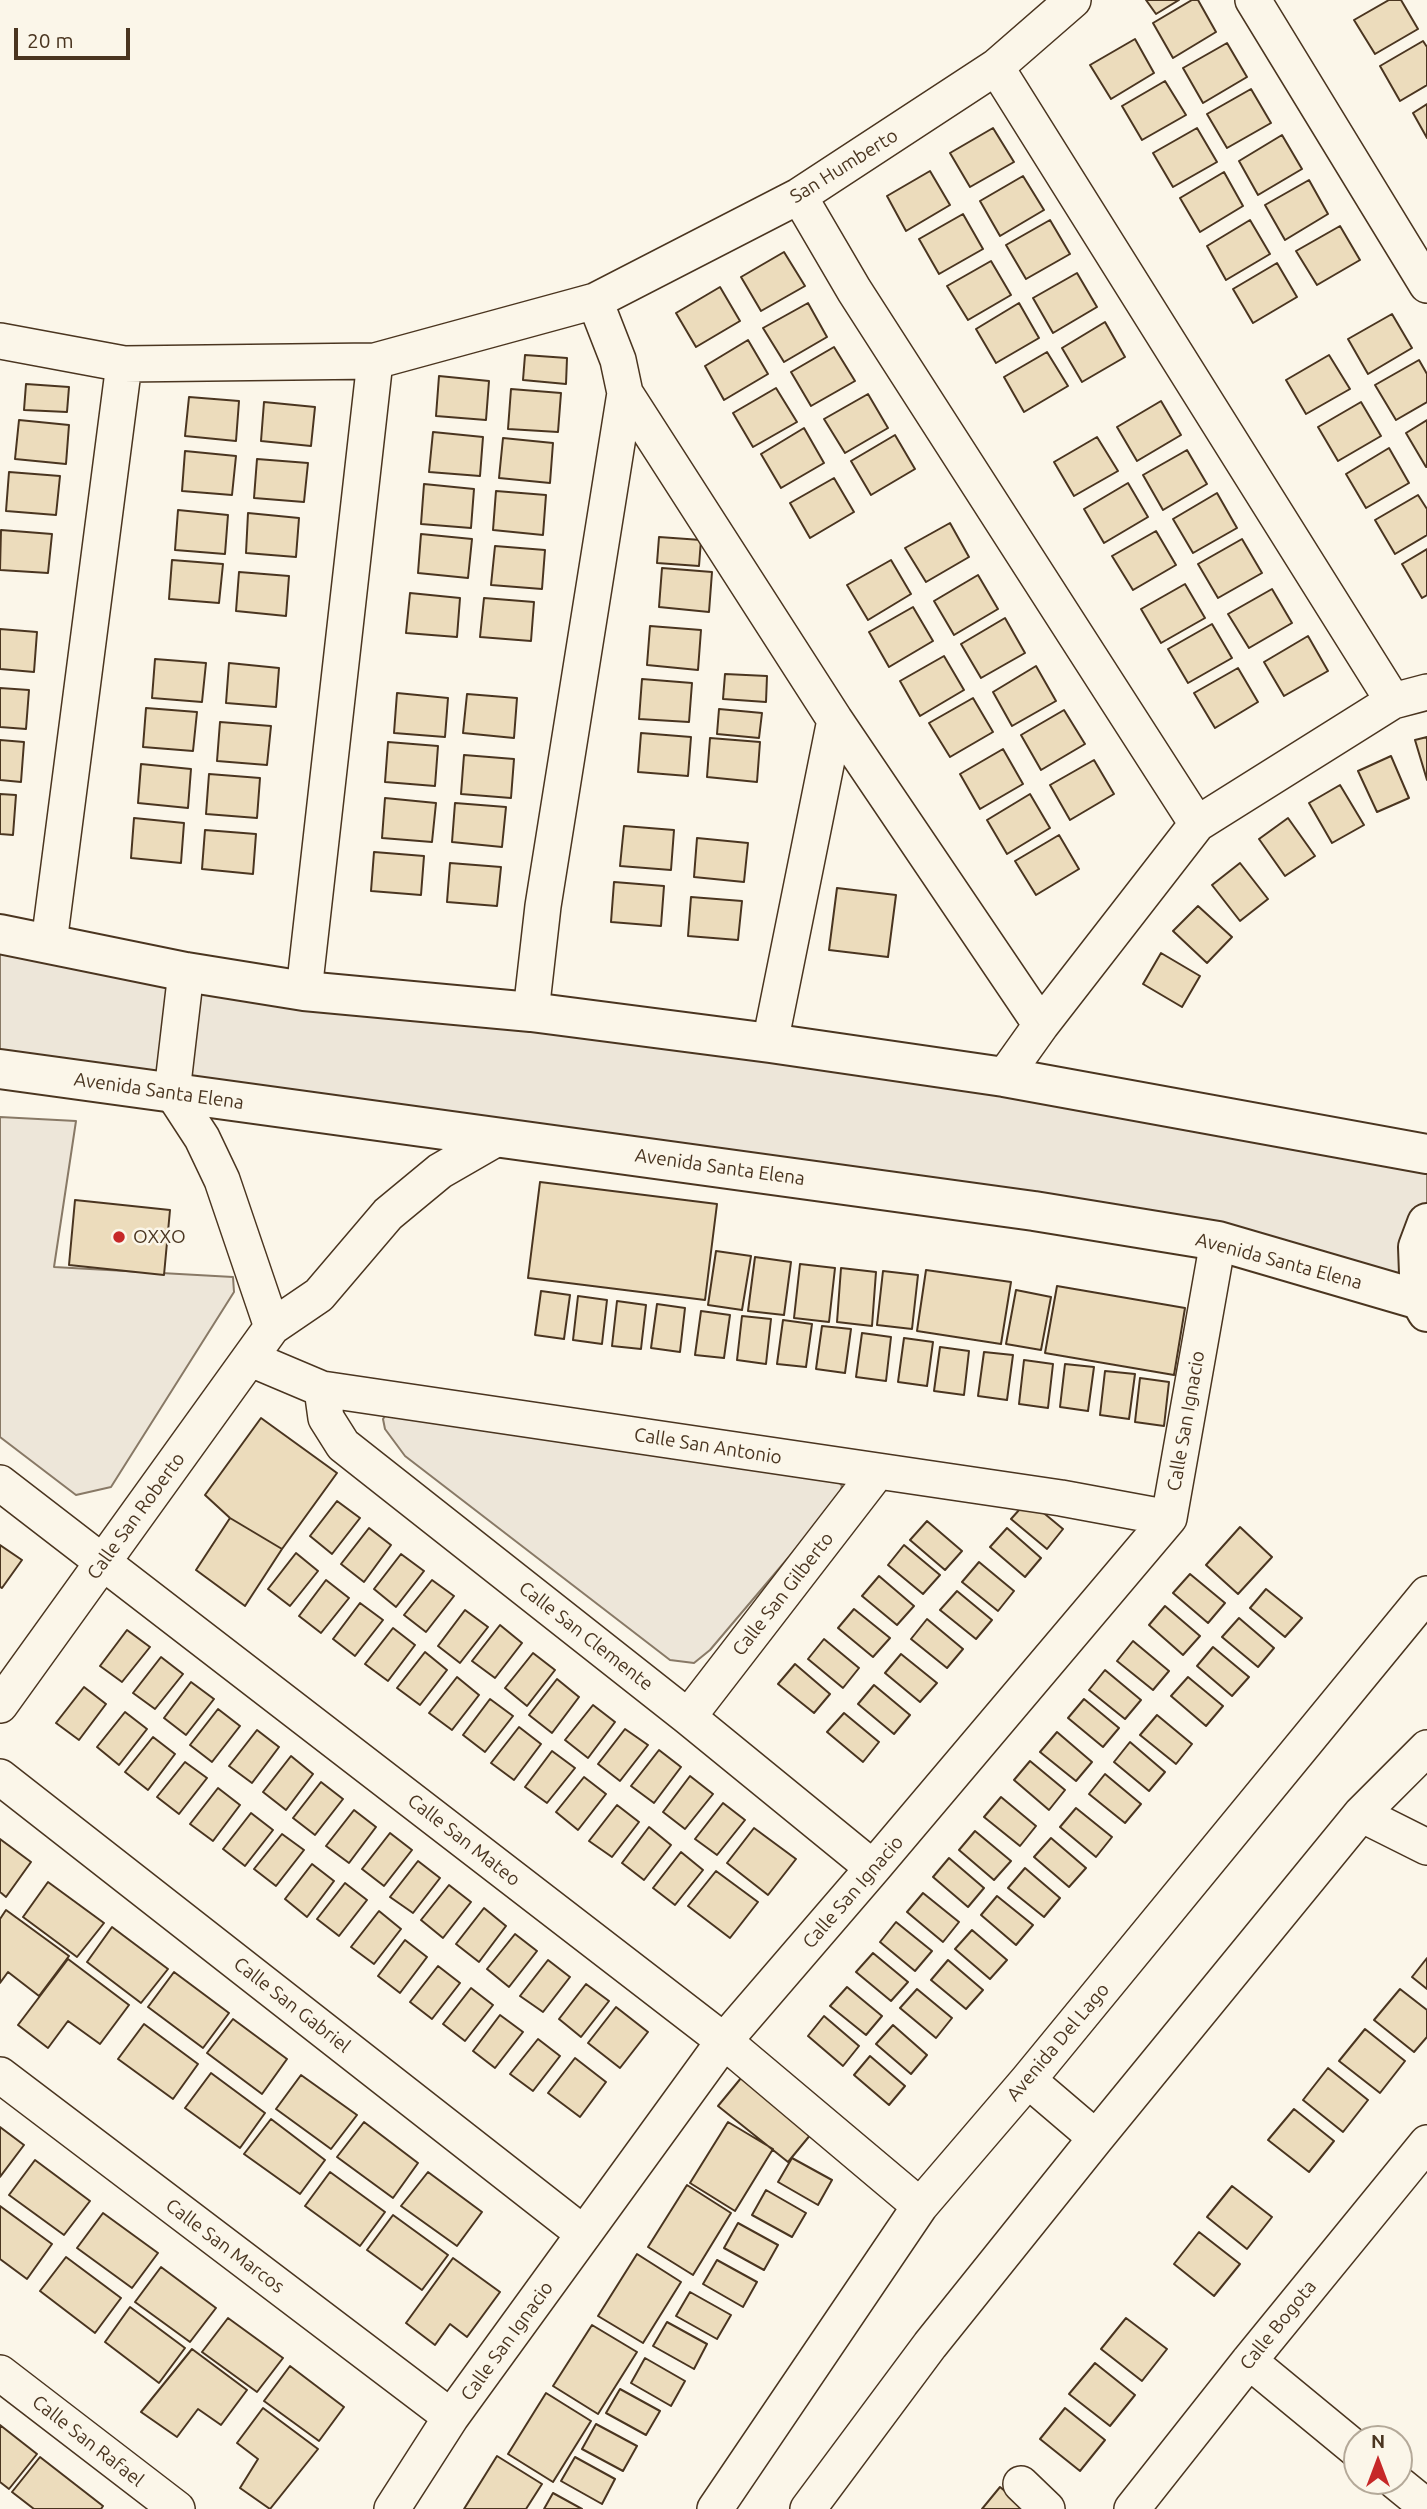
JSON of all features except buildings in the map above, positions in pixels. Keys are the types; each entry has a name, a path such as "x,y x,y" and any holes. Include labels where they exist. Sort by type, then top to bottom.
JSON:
{"street":[{"name":"San Humberto","path":"0,341 124,364 375,361 595,301 799,196 996,67 1073,0"},
{"path":"1253,0 1427,285"},
{"path":"996,67 1394,701"},
{"path":"799,196 854,290 1197,824"},
{"path":"595,301 618,360 625,393 835,720 1041,1025"},
{"path":"304,991 375,361"},
{"path":"50,943 124,364"},
{"path":"531,1012 543,906 625,393"},
{"path":"1004,1077 1041,1025 1197,824 1394,701 1427,692"},
{"path":"770,1043 835,720"},
{"path":"0,934 186,972 304,991 531,1012 1004,1077 1427,1154"},
{"path":"186,972 172,1092 202,1138 222,1180 272,1327"},
{"name":"Avenida Santa Elena","path":"0,1069 1034,1211 1218,1241 1423,1306"},
{"name":"Calle San Roberto","path":"0,1705 272,1327 319,1295 387,1214 440,1171 499,1136"},
{"path":"1423,1306 1419,1247 1427,1223"},
{"name":"Calle San Ignacio","path":"392,2509 451,2417 724,2041 1169,1518 1218,1241"},
{"name":"Calle San Antonio","path":"251,1359 322,1389 1061,1498 1169,1518"},
{"name":"Calle San Clemente","path":"322,1389 326,1418 343,1445 688,1717 873,1868"},
{"name":"Calle San Gilberto","path":"688,1717 877,1472"},
{"name":"Calle San Mateo","path":"0,1483 724,2041 920,2206"},
{"name":"Avenida Del Lago","path":"715,2509 920,2206 1427,1594"},
{"path":"808,2509 930,2345 1096,2138 1362,1814 1427,1748"},
{"name":"Calle San Gabriel","path":"0,1777 584,2234"},
{"path":"1362,1814 1427,1847"},
{"name":"Calle San Marcos","path":"0,2076 451,2417"},
{"path":"1027,2080 1096,2138"},
{"name":"Calle Bogota","path":"1132,2509 1249,2361 1421,2163"},
{"path":"1249,2361 1343,2438"},
{"name":"Calle San Rafael","path":"0,2372 177,2509"},
{"path":"1021,2484 1047,2509"},
{"path":"1412,2495 1427,2507"}],"shaded area":[{"path":"0,934 1427,1154 1427,1312 1308,1267 0,1069"},
{"path":"0,1117 76,1121 54,1267 233,1277 234,1292 111,1487 76,1495 0,1437"},
{"path":"389,1410 830,1471 842,1486 838,1499 710,1650 694,1663 670,1660 405,1456 385,1429 383,1419"}],"place":[{"name":"OXXO","path":"119,1237"}]}
